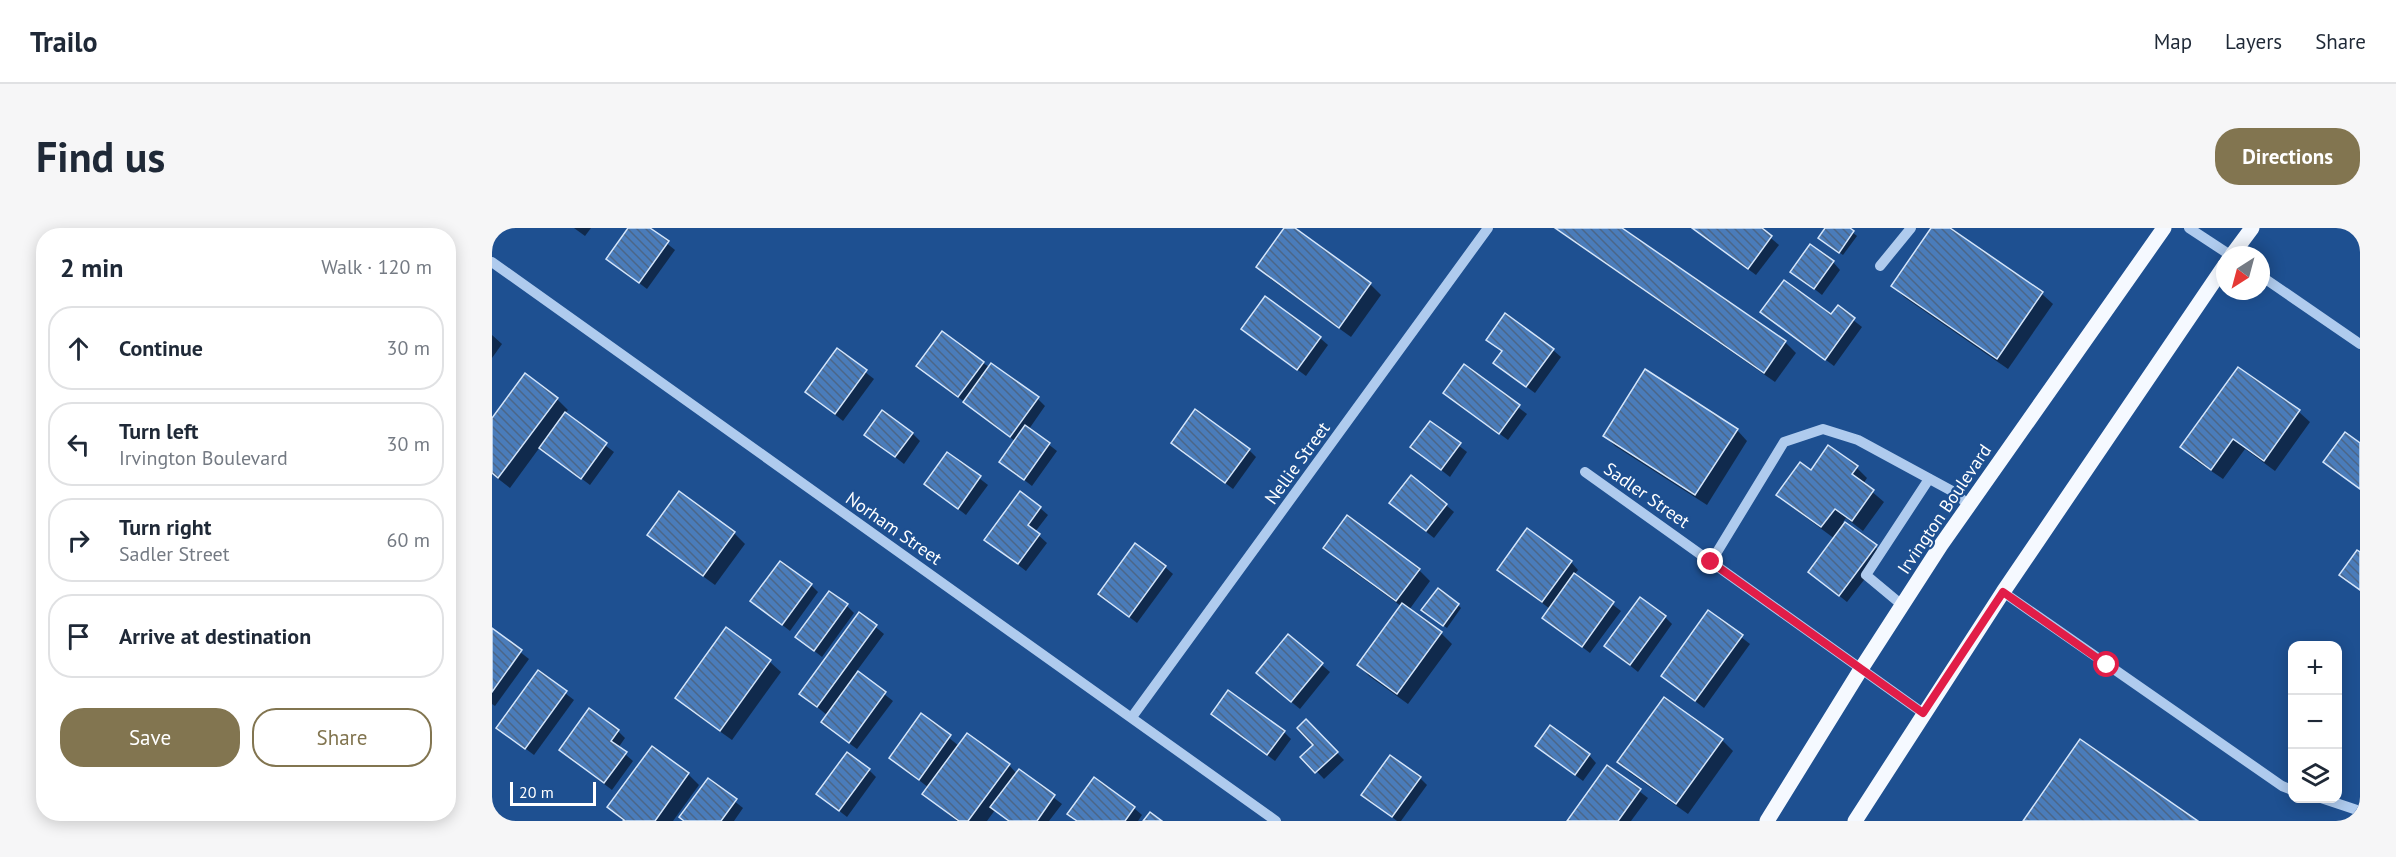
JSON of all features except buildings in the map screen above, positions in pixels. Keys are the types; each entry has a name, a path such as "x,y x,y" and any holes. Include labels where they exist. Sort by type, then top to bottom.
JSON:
{"main road":[{"name":"Irvington Boulevard","path":"1767,821 1902,605 1969,505 2164,228"},
{"path":"2238,246 2252,228"},
{"path":"1855,821 2003,592 2216,278"}],"street":[{"name":"Nellie Street","path":"1132,717 1488,228"},
{"path":"1880,266 1911,228"},
{"path":"2189,228 2217,246"},
{"name":"Norham Street","path":"492,262 1276,821"},
{"path":"2270,282 2360,344"},
{"path":"1711,562 1785,442 1822,429 1858,440 1952,491 1969,505"},
{"name":"Sadler Street","path":"1585,472 1923,713"},
{"path":"1902,605 1866,575 1929,479"},
{"path":"2003,592 2288,788"},
{"path":"2336,803 2360,811"}],"route":[{"path":"1711,562 1923,713 2003,592 2107,665"}]}
